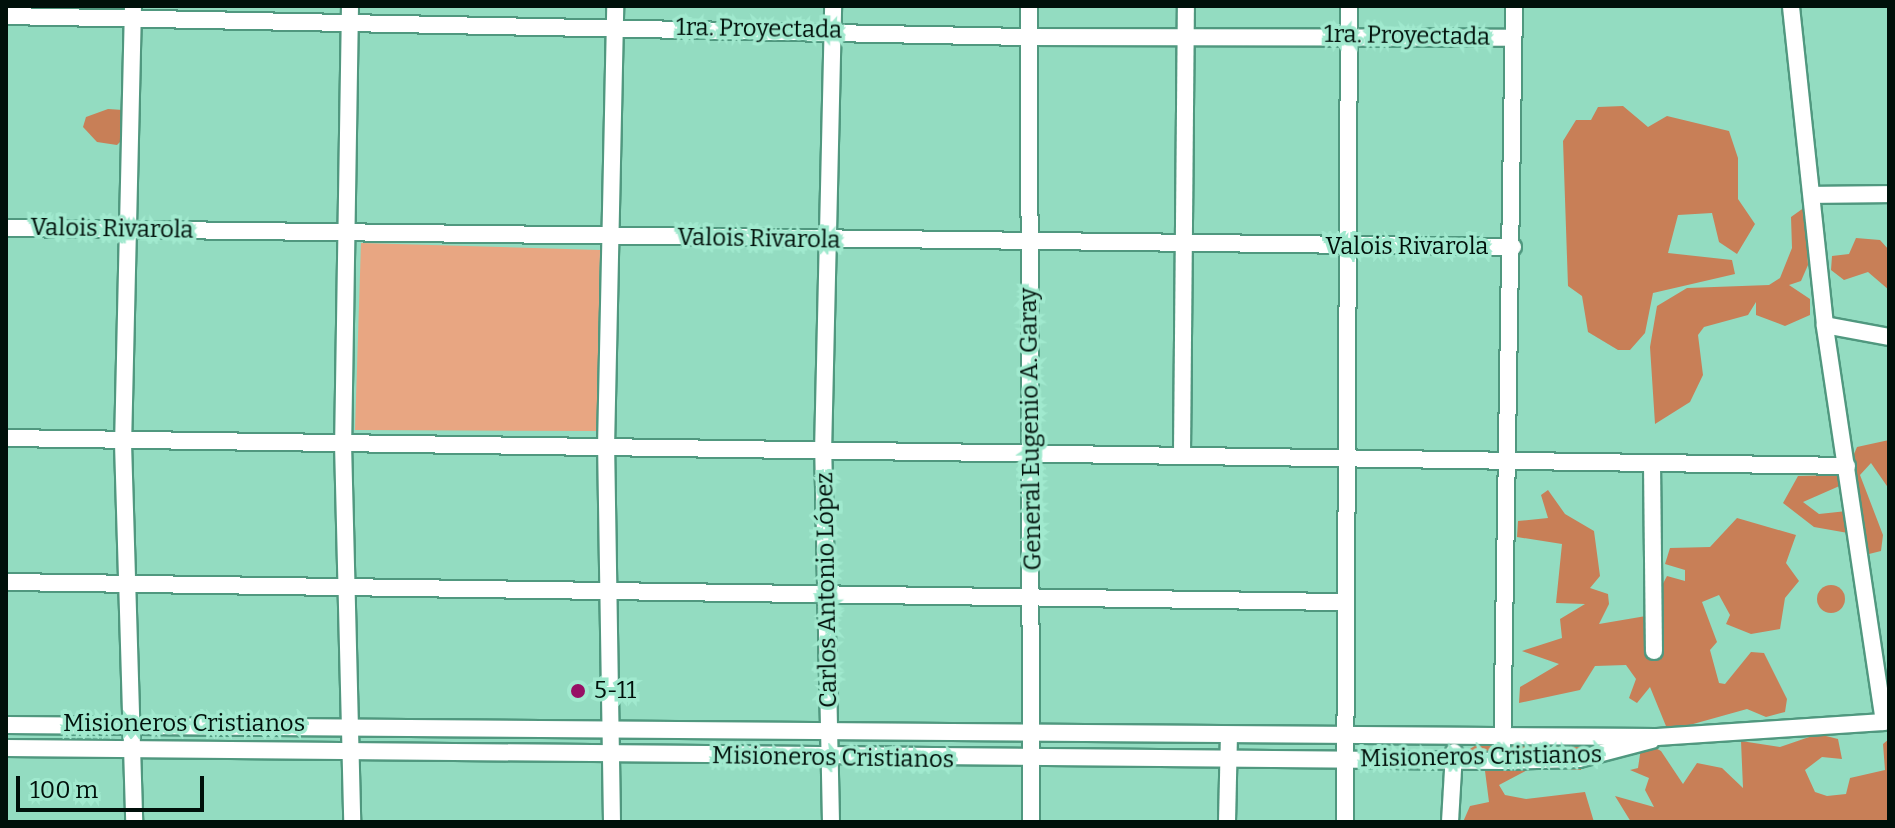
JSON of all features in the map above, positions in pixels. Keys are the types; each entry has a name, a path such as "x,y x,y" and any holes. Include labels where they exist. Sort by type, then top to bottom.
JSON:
{"street":[{"path":"612,822 613,592 606,448 615,6"},
{"name":"Carlos Antonio López","path":"831,822 823,453 833,6"},
{"name":"General Eugenio A. Garay","path":"1029,6 1033,597 1031,822"},
{"path":"1182,453 1187,245 1186,6"},
{"path":"1345,822 1349,6"},
{"path":"1502,761 1511,462 1514,6"},
{"path":"6,438 123,443 343,443 823,453 1182,453 1349,459 1847,466 1825,325 1791,6"},
{"path":"133,12 123,443 135,749 134,822"},
{"name":"1ra. Proyectada","path":"6,16 133,12 350,14 614,27 1028,37 1348,34 1513,38"},
{"path":"350,14 343,443 352,822"},
{"path":"1812,195 1889,194"},
{"name":"Valois Rivarola","path":"6,228 1513,247"},
{"path":"1825,325 1889,337"},
{"path":"1652,463 1654,651"},
{"name":"Misioneros Cristianos","path":"6,725 134,723 1504,738 1657,737 1884,722 1847,466"},
{"path":"6,582 1345,602"},
{"path":"1227,822 1229,735"},
{"path":"1450,822 1455,737"},
{"name":"Misioneros Cristianos","path":"6,748 1032,760 1502,761 1623,753 1657,737"}],"shaded area":[{"path":"1623,106 1648,127 1667,116 1729,131 1738,158 1738,199 1755,224 1737,254 1719,242 1712,213 1678,215 1668,253 1732,260 1735,274 1653,293 1645,333 1630,350 1618,350 1588,332 1582,296 1568,286 1563,141 1576,120 1591,120 1598,107"},
{"path":"108,109 123,110 124,138 117,145 97,142 83,127 86,117"},
{"path":"1805,207 1808,265 1801,281 1789,285 1810,299 1810,315 1785,326 1756,315 1756,302 1748,315 1704,327 1698,335 1703,375 1690,402 1655,424 1650,347 1657,306 1687,288 1769,285 1780,278 1792,248 1791,217"},
{"path":"1856,238 1880,240 1889,250 1889,290 1868,272 1844,280 1831,270 1832,256 1849,254"},
{"path":"361,243 600,250 597,431 355,430"},
{"path":"1889,440 1889,489 1871,463 1860,475 1883,535 1881,551 1865,555 1851,461 1857,447"},
{"path":"1839,475 1844,484 1803,502 1819,514 1847,511 1848,533 1814,527 1783,503 1798,476"},
{"path":"1548,490 1565,514 1594,531 1600,576 1590,588 1608,594 1609,604 1599,624 1646,616 1667,576 1685,581 1685,570 1665,564 1670,548 1710,547 1737,518 1796,535 1786,563 1799,581 1785,598 1780,629 1751,634 1726,624 1730,615 1719,595 1702,602 1717,642 1710,650 1719,683 1725,684 1751,652 1764,653 1787,699 1785,712 1766,717 1747,709 1668,731 1650,687 1637,703 1629,698 1636,679 1626,665 1595,666 1580,690 1519,703 1520,687 1559,664 1522,651 1562,638 1560,619 1585,604 1556,603 1562,544 1517,537 1518,521 1548,518 1541,495"},
{"path":"1831,585 1841,589 1845,599 1841,609 1831,613 1821,609 1817,599 1821,589"},
{"path":"1818,734 1838,739 1842,759 1822,757 1805,770 1815,792 1827,796 1846,794 1850,778 1885,770 1883,744 1889,739 1889,822 1631,822 1615,796 1654,807 1645,790 1649,778 1630,770 1638,768 1642,741 1661,751 1683,784 1697,763 1722,768 1743,788 1741,741 1780,747"},
{"path":"1483,741 1586,744 1581,770 1533,767 1499,785 1505,795 1526,799 1585,792 1594,822 1463,822 1470,806 1489,802 1485,771 1468,750"}],"place":[{"name":"5-11","path":"578,691"}]}
